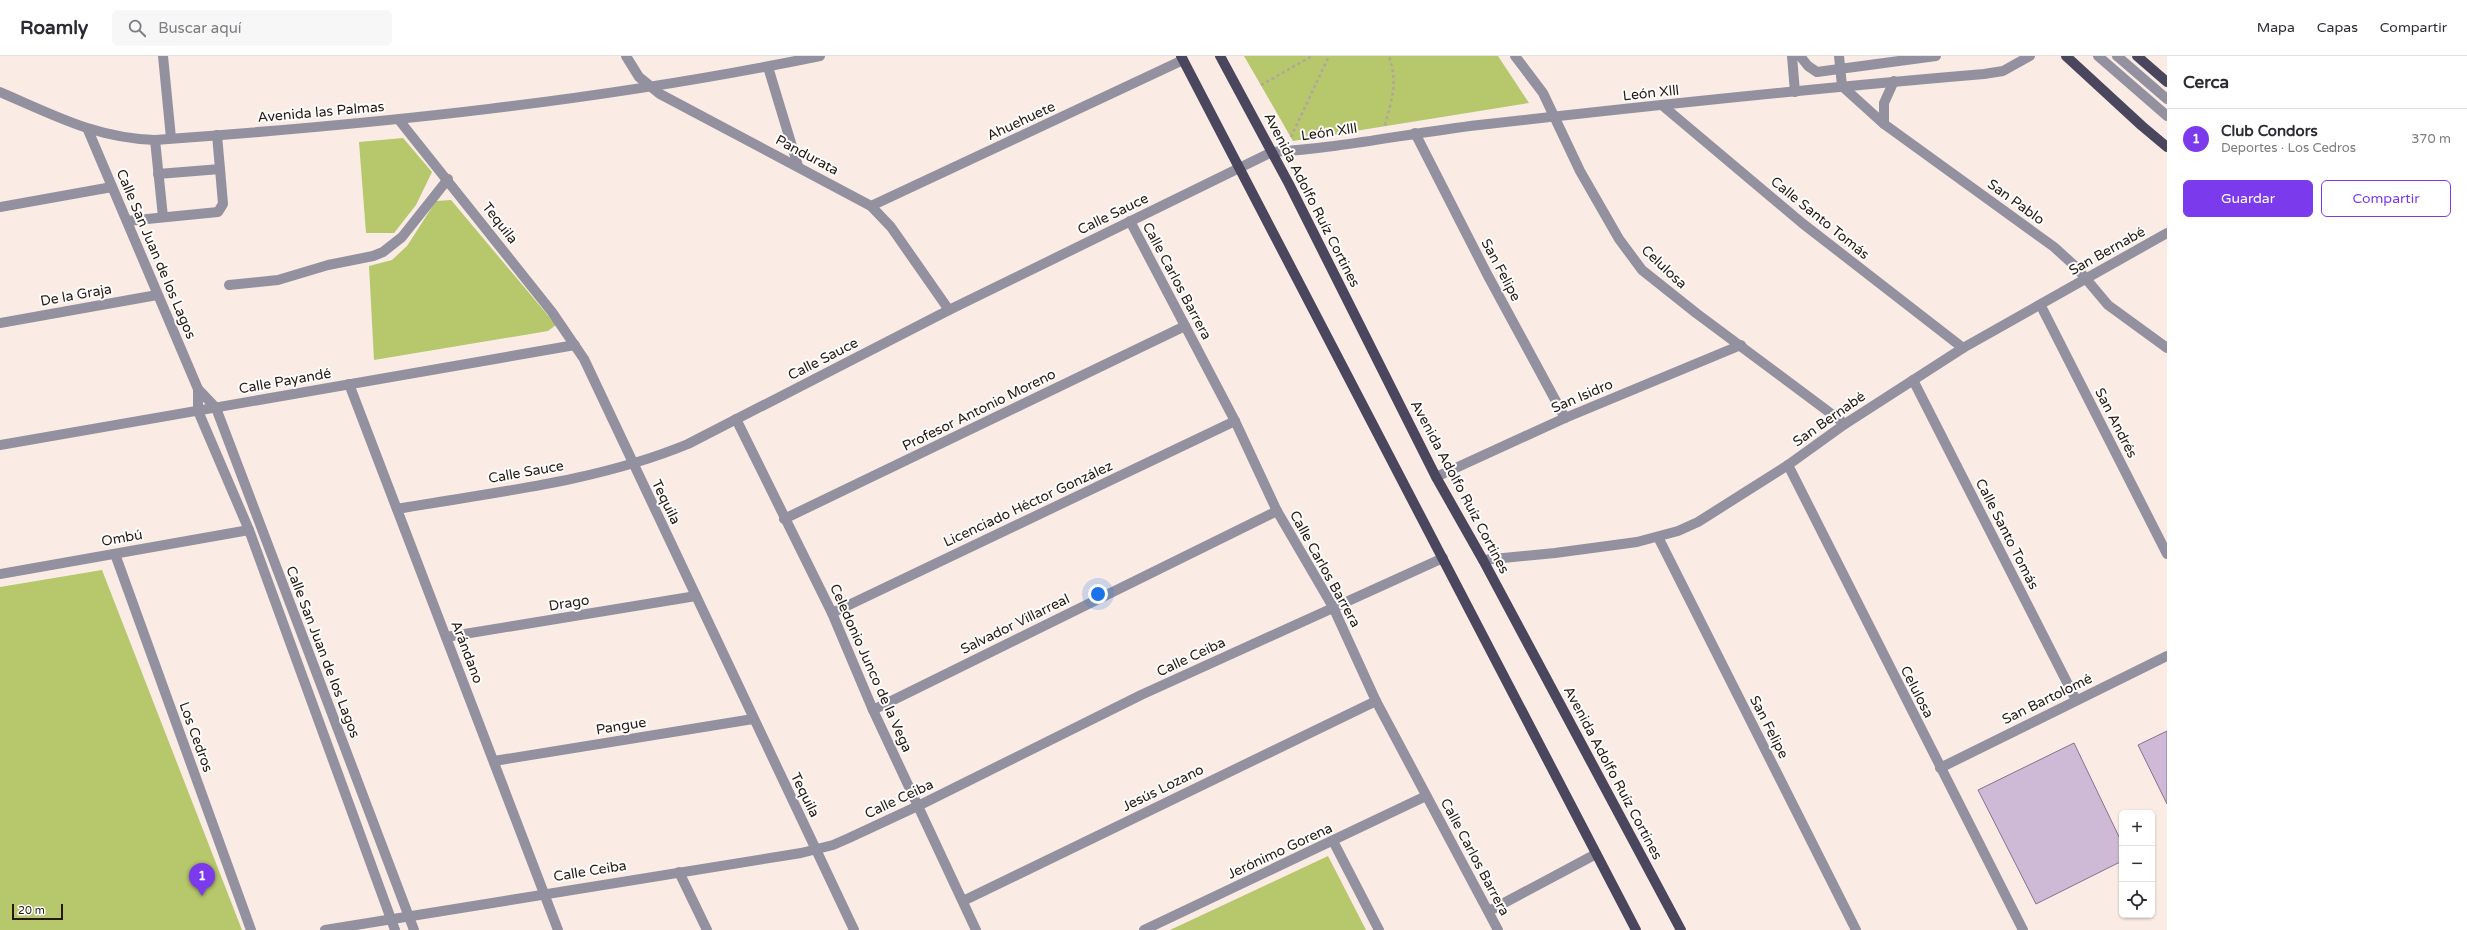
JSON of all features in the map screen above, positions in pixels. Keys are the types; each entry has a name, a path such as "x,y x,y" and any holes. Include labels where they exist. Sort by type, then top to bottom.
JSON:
{"main road":[{"name":"Avenida Adolfo Ruíz Cortines","path":"1220,56 1272,152 1436,477 1483,560 1681,930"},
{"path":"2066,56 2167,147"},
{"path":"2137,56 2167,82"},
{"path":"1182,58 1444,558 1636,930"}],"street":[{"path":"163,56 171,138"},
{"name":"Pandurata","path":"626,56 639,77 651,88 871,206 892,227 949,310"},
{"name":"Avenida las Palmas","path":"0,92 88,130 118,137 155,140 399,120 651,88 820,56"},
{"name":"Celulosa","path":"1515,56 1543,93 1577,166 1630,256 1657,284 1741,345 1845,424"},
{"path":"1792,56 1795,92"},
{"path":"1800,56 1808,66 1816,72 1842,70 1936,56"},
{"path":"1840,56 1842,86"},
{"name":"León Xlll","path":"1239,166 1272,152 1306,150 1415,133 1842,86 2003,71 2030,56"},
{"path":"2098,56 2167,116"},
{"path":"2117,56 2167,99"},
{"name":"Ahuehuete","path":"871,206 1182,58"},
{"path":"768,67 798,166"},
{"path":"1884,124 1884,102 1894,81"},
{"name":"San Pablo","path":"1842,86 1884,124 2054,246 2076,267 2084,279 2108,305 2167,348"},
{"name":"Calle Santo Tomás","path":"1663,106 1802,223 1963,348"},
{"name":"Tequila","path":"399,120 448,179 575,345 854,930"},
{"name":"Calle San Juan de los Lagos","path":"88,130 198,389 216,408 414,930"},
{"name":"San Felipe","path":"1415,133 1487,274 1565,418"},
{"path":"127,221 218,212 223,204 217,135"},
{"path":"155,140 163,218"},
{"name":"Calle Sauce","path":"397,509 562,480 633,464 688,444 949,310 1239,166"},
{"path":"158,174 220,169"},
{"path":"229,285 278,280 328,265 373,256 395,244 448,179"},
{"path":"0,207 112,187"},
{"name":"Calle Carlos Barrera","path":"1130,221 1235,421 1277,511 1333,607 1376,701 1498,930"},
{"name":"San Bernabé","path":"1483,560 1555,553 1658,537 1698,522 1788,465 1845,424 1963,348 2041,306 2084,279 2167,233"},
{"name":"De la Graja","path":"0,323 158,296"},
{"name":"San Andrés","path":"2041,306 2167,554"},
{"name":"Profesor Antonio Moreno","path":"784,519 1185,326"},
{"name":"Calle Payandé","path":"0,445 575,345"},
{"name":"San Isidro","path":"1436,477 1565,418 1741,345"},
{"name":"Calle Santo Tomás","path":"1913,380 2076,700"},
{"name":"Arándano","path":"349,384 558,930"},
{"name":"Calle San Juan de los Lagos","path":"198,389 198,411 249,530 395,930"},
{"name":"Celedonio Junco de la Vega","path":"736,419 784,519 832,612 873,710 920,805 976,930"},
{"name":"Licenciado Héctor González","path":"832,612 1235,421"},
{"name":"Celulosa","path":"1788,465 1940,768 2024,930"},
{"name":"Salvador Villarreal","path":"873,710 1277,511"},
{"name":"Ombú","path":"0,574 249,530"},
{"name":"San Felipe","path":"1658,537 1856,930"},
{"name":"Los Cedros","path":"115,554 251,930"},
{"name":"Calle Ceiba","path":"325,930 408,915 816,850 849,838 920,805 1140,695 1444,558"},
{"name":"Drago","path":"446,637 696,596"},
{"name":"San Bartolomé","path":"1940,768 2167,656"},
{"name":"Jesús Lozano","path":"963,901 1376,701"},
{"name":"Pangue","path":"494,761 753,719"},
{"name":"Jerónimo Gorena","path":"1144,930 1426,796"},
{"path":"1333,841 1379,930"},
{"path":"1489,911 1596,854"},
{"path":"679,872 707,930"}],"path":[{"path":"1261,85 1312,56"},
{"path":"1291,137 1329,56"},
{"path":"1384,127 1395,90 1394,72 1389,56"}],"green space":[{"path":"1244,56 1498,56 1529,103 1293,141"},
{"path":"403,138 432,172 416,205 394,233 366,233 359,142"},
{"path":"451,200 556,325 548,331 374,360 369,266 392,260 407,246 436,201"},
{"path":"102,570 242,930 0,930 0,587"},
{"path":"1328,856 1366,930 1170,930"}],"building":[{"path":"2167,731 2167,804 2138,745"},
{"path":"2074,743 2119,837 2119,862 2036,904 1978,790"}],"place":[{"name":"Club Condors","path":"202,896"}]}
